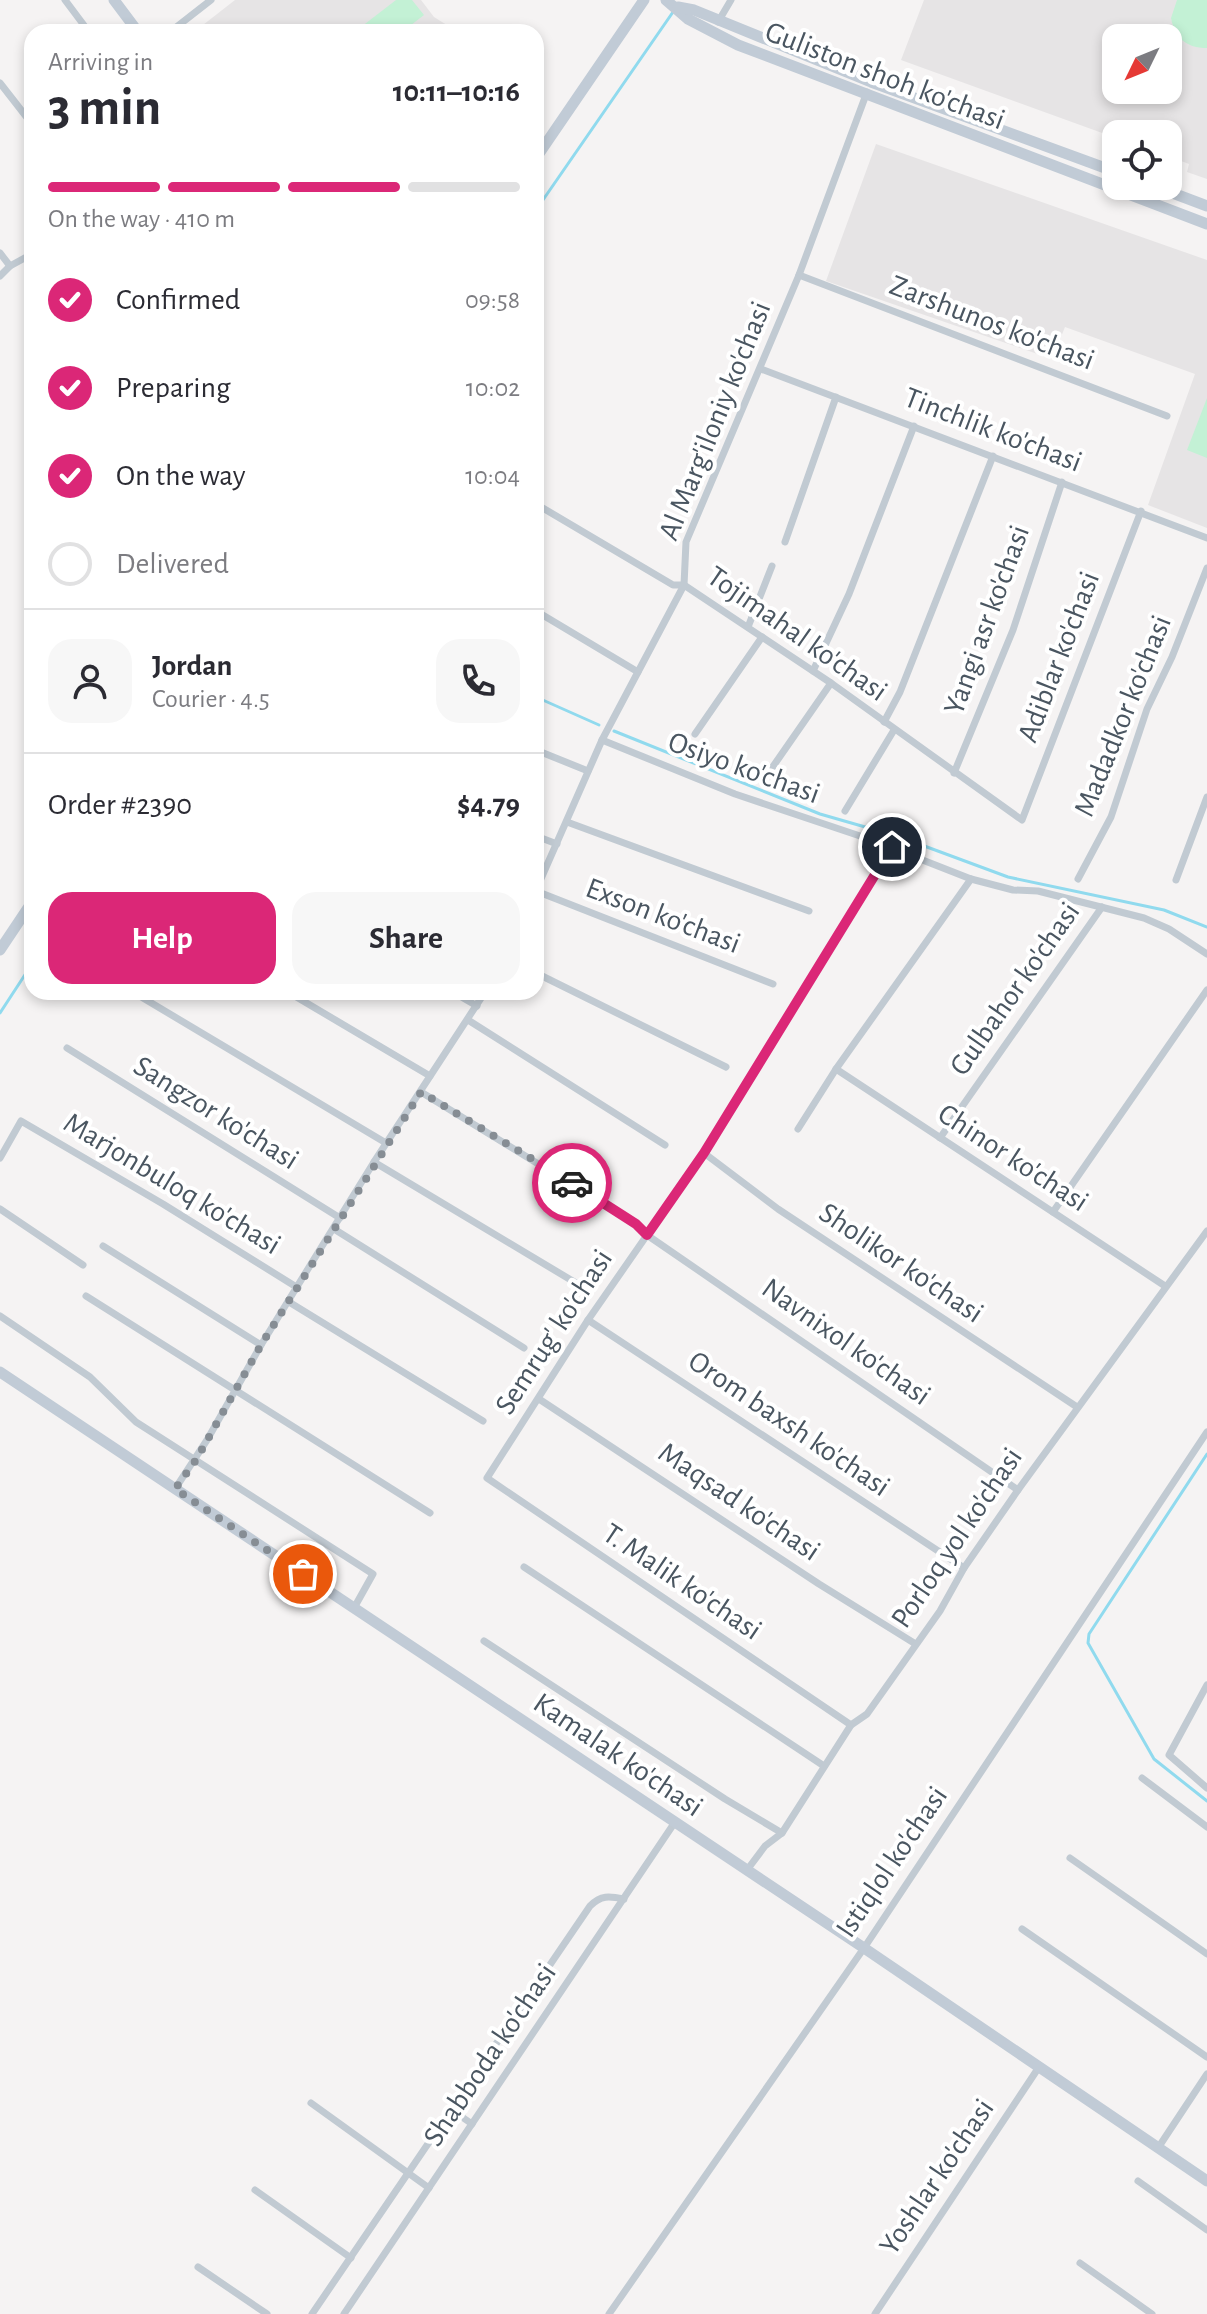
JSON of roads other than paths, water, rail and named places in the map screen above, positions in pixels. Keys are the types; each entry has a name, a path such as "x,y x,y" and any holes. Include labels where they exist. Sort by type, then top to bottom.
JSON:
{"main road":[{"path":"114,0 132,24"},
{"path":"544,146 644,0"},
{"name":"Guliston shoh ko'chasi","path":"672,4 688,19 715,26 1102,167"},
{"name":"Guliston shoh ko'chasi","path":"715,26 738,45 1207,224"},
{"path":"1182,197 1207,206"},
{"path":"0,950 24,914"},
{"name":"Kamalak ko'chasi","path":"0,1372 864,1948 1207,2181"}],"street":[{"path":"65,0 83,24"},
{"path":"180,24 211,0"},
{"path":"715,26 731,0"},
{"name":"Al Marg'iloniy ko'chasi","path":"544,873 602,740 684,585 686,542 799,275 871,82"},
{"path":"0,83 24,114"},
{"path":"0,253 10,266"},
{"path":"0,276 24,258"},
{"name":"Zarshunos ko'chasi","path":"799,275 1167,416"},
{"name":"Tinchlik ko'chasi","path":"761,369 1207,538"},
{"path":"785,542 836,397"},
{"path":"813,671 849,594 914,426"},
{"path":"884,722 900,692 993,456"},
{"name":"Yangi asr ko'chasi","path":"954,773 1013,630 1062,482"},
{"name":"Tojimahal ko'chasi","path":"544,509 673,585 684,585 831,683 1022,820"},
{"name":"Adiblar ko'chasi","path":"1022,820 1141,511"},
{"path":"748,627 772,566"},
{"name":"Madadkor ko'chasi","path":"1078,879 1111,817 1147,709 1172,657 1207,568"},
{"path":"544,616 638,672"},
{"path":"695,734 762,637"},
{"path":"765,778 831,683"},
{"path":"845,811 894,730"},
{"name":"Osiyo ko'chasi","path":"602,740 735,794 892,847 971,879 1013,890 1038,891 1144,918 1169,929 1207,954"},
{"path":"544,753 588,771"},
{"path":"1176,880 1207,797"},
{"path":"567,822 809,911"},
{"path":"544,839 557,844"},
{"name":"Semrug' ko'chasi","path":"487,1478 588,1320 704,1153 892,847"},
{"path":"798,1129 836,1069 971,879"},
{"name":"Exson ko'chasi","path":"544,894 773,984"},
{"name":"Gulbahor ko'chasi","path":"940,1138 1102,907"},
{"path":"544,977 726,1067"},
{"path":"1053,1212 1207,990"},
{"path":"146,1000 386,1143"},
{"path":"302,1000 430,1076"},
{"path":"467,1000 477,1006"},
{"path":"175,1489 196,1460 261,1345 374,1162 480,1000"},
{"path":"468,1020 665,1145"},
{"name":"Sangzor ko'chasi","path":"67,1048 340,1218"},
{"name":"Chinor ko'chasi","path":"836,1069 1165,1286"},
{"name":"Navnixol ko'chasi","path":"421,1092 636,1224 647,1235 1018,1490"},
{"name":"Marjonbuloq ko'chasi","path":"0,1158 21,1121 298,1288"},
{"name":"Sholikor ko'chasi","path":"704,1153 778,1209 1077,1407"},
{"path":"374,1162 576,1283"},
{"path":"0,1209 83,1265"},
{"path":"334,1229 524,1348"},
{"name":"Porloq yol ko'chasi","path":"747,1870 765,1846 782,1833 851,1725 867,1714 914,1643 940,1611 964,1568 1018,1490 1207,1231"},
{"path":"103,1246 261,1345"},
{"path":"86,1296 430,1513"},
{"name":"Marjonbuloq ko'chasi","path":"289,1302 483,1421"},
{"path":"0,1316 90,1377 136,1422 373,1574 354,1608"},
{"name":"Orom baxsh ko'chasi","path":"588,1320 964,1568"},
{"name":"Maqsad ko'chasi","path":"539,1399 914,1643"},
{"name":"Istiqlol ko'chasi","path":"609,2314 864,1948 1207,1432"},
{"name":"T. Malik ko'chasi","path":"487,1478 851,1725"},
{"path":"524,1567 824,1766"},
{"path":"484,1641 782,1833"},
{"path":"1206,1690 1169,1755 1207,1788"},
{"path":"1142,1778 1207,1827"},
{"name":"Shabboda ko'chasi","path":"344,2314 675,1822"},
{"path":"1070,1858 1207,1954"},
{"path":"312,2314 590,1906 597,1899 608,1896 624,1899"},
{"path":"1022,1929 1207,2057"},
{"name":"Yoshlar ko'chasi","path":"875,2314 1039,2067"},
{"path":"1158,2148 1207,2074"},
{"path":"311,2103 429,2188"},
{"path":"452,2110 472,2124"},
{"path":"1138,2181 1207,2230"},
{"path":"255,2190 351,2258"},
{"path":"1080,2263 1152,2314"},
{"path":"198,2267 267,2314"}],"waterway":[{"path":"544,198 673,12"},
{"path":"544,701 599,725"},
{"path":"614,731 820,814 900,837 1008,877 1164,910 1207,927"},
{"path":"0,1013 24,976"},
{"path":"1207,1454 1089,1634 1088,1643 1154,1759 1207,1801"}]}
